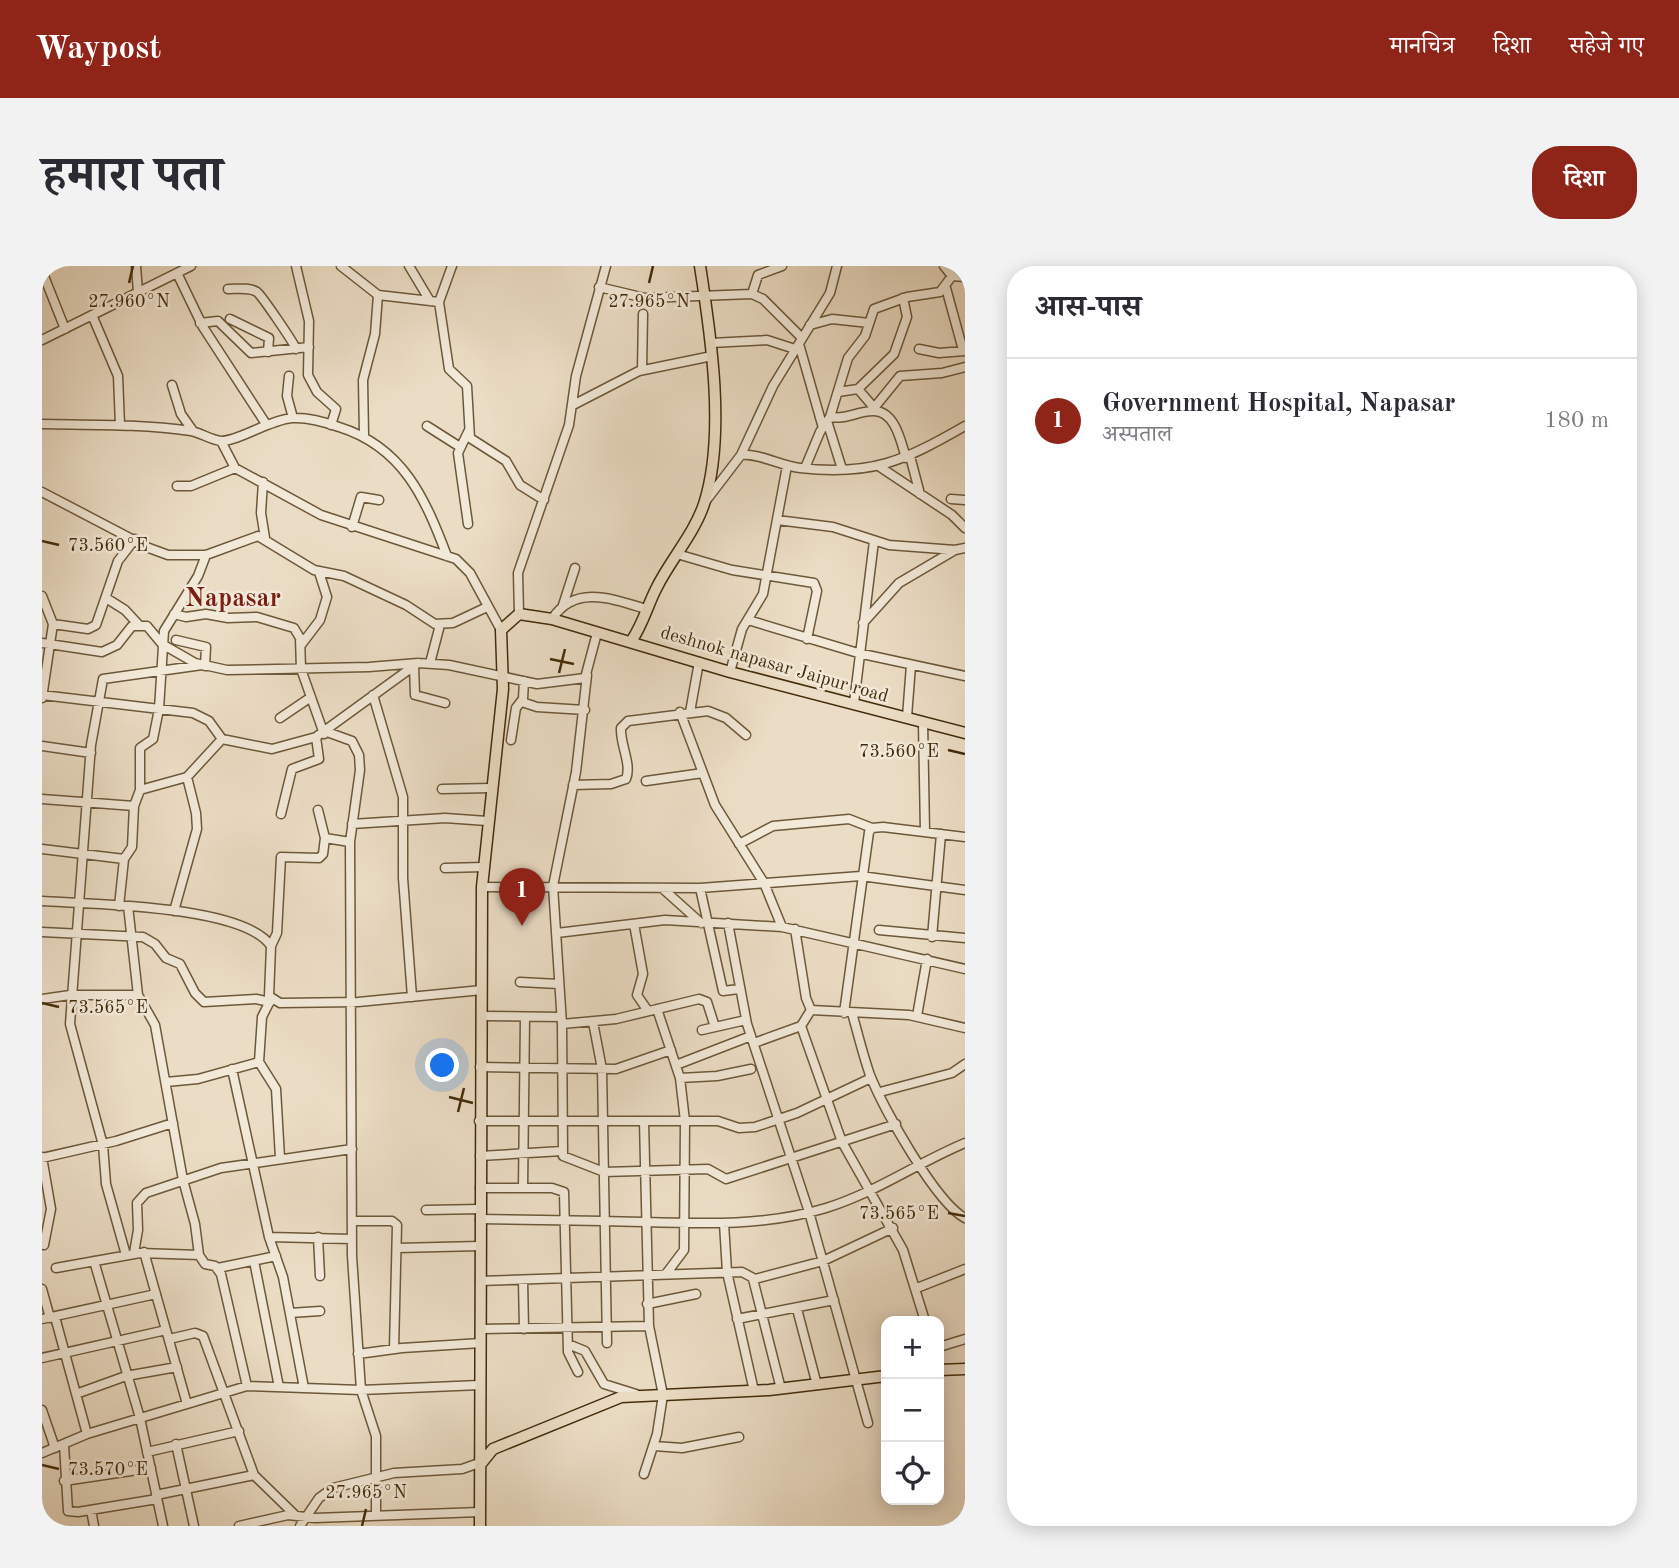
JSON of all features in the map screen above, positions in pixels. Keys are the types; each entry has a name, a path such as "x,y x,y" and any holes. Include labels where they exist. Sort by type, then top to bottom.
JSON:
{"main road":[{"name":"deshnok napasar Jaipur road","path":"700,266 712,356 712,461 704,504 646,609 632,640 730,672 965,733"},
{"path":"480,1526 482,887 504,676 501,630 508,620 519,614 552,619 626,642 632,640"},
{"path":"944,1370 965,1369"},
{"path":"479,1466 484,1456 494,1449 621,1396 781,1389 881,1377"}],"street":[{"path":"136,266 138,292"},
{"path":"42,340 191,266"},
{"path":"296,266 309,321 308,375 320,396 336,408 331,425"},
{"path":"341,266 378,295 434,302"},
{"path":"409,266 434,302 449,369 467,386 468,432 460,447 458,460 468,524"},
{"path":"434,302 452,266"},
{"path":"519,614 517,573 569,425 576,376 606,266"},
{"path":"752,294 758,275 782,266"},
{"path":"704,504 741,455 773,386 830,293 835,266"},
{"path":"944,266 952,276 965,277"},
{"path":"42,271 65,329"},
{"path":"177,274 200,323 266,424"},
{"path":"805,468 827,422 848,358 862,340 874,309 903,298 940,292 946,288 952,276"},
{"path":"599,287 645,298 705,293 752,294 763,299 799,344 842,469"},
{"path":"919,349 939,353 964,350 946,288"},
{"path":"228,289 252,290 259,294 279,324 290,334 296,349"},
{"path":"364,435 363,380 375,334 378,295"},
{"path":"838,393 858,389 894,354 907,317 903,298"},
{"path":"642,370 643,314"},
{"path":"92,315 118,376 120,425"},
{"path":"230,319 269,338 268,352"},
{"path":"810,325 832,319 869,323"},
{"path":"200,323 218,321 249,353 309,347"},
{"path":"711,343 767,340 799,344"},
{"path":"573,405 642,370 712,356"},
{"path":"827,422 875,409 900,376 942,373 965,367"},
{"path":"289,376 287,396 293,418"},
{"path":"172,385 181,414 193,431"},
{"path":"858,389 875,409 894,425 921,494"},
{"path":"42,424 120,425 193,431 222,441 266,424 293,418 364,435 377,444 412,481 447,556"},
{"path":"427,426 460,447"},
{"path":"741,455 805,468 880,467 908,457 965,426"},
{"path":"468,432 475,443 506,461 520,485 544,500"},
{"path":"222,441 235,468 321,516 460,562 470,573 501,630"},
{"path":"730,672 748,620 760,602 787,466"},
{"path":"880,467 965,528"},
{"path":"177,486 191,486 235,468"},
{"path":"263,482 261,513 265,538"},
{"path":"42,492 158,552 206,555 251,537 265,538 319,572 344,576 406,605 440,625"},
{"path":"352,527 361,497 379,500"},
{"path":"951,499 965,500"},
{"path":"778,520 833,527 889,545 955,550 965,548"},
{"path":"53,624 93,628 118,562 135,539"},
{"path":"854,703 858,653 874,541"},
{"path":"863,623 899,583 955,550"},
{"path":"677,554 723,568 814,583 817,591 807,639"},
{"path":"206,555 198,576 165,627 159,709 153,739 140,750 140,790 134,806 132,847 124,859 124,906 132,934 138,995 155,1021 199,1255 205,1264 218,1268 276,1256"},
{"path":"552,619 563,605 575,568"},
{"path":"301,645 320,620 327,597 319,572"},
{"path":"42,596 53,624 46,643 42,696 185,711 202,717 222,739 272,749 322,734 416,664"},
{"path":"563,605 600,596 646,609"},
{"path":"106,598 138,624 152,629 162,644 204,666"},
{"path":"440,625 487,607"},
{"path":"174,614 186,617 206,614 228,618 246,616 275,621 293,628 301,645 301,669 322,734 319,759 292,769 281,814"},
{"path":"748,620 858,653 965,676"},
{"path":"46,643 108,651 138,624"},
{"path":"430,663 440,625"},
{"path":"597,633 587,675 585,710 573,785 552,886 562,1021 562,1151 565,1159 604,1172 712,1170 726,1179 896,1125"},
{"path":"176,640 206,647 204,666"},
{"path":"690,712 699,662"},
{"path":"130,1254 110,1203 103,1145 71,1032 70,995 91,753 103,679 160,669 204,666 227,670 430,663 537,684 580,680 587,675"},
{"path":"416,664 415,695 445,703"},
{"path":"906,718 911,666"},
{"path":"512,740 516,708 522,702 524,681"},
{"path":"373,695 401,784 404,821 403,878 412,998"},
{"path":"279,718 310,697"},
{"path":"522,702 537,707 585,710"},
{"path":"680,712 715,805 764,883 782,927"},
{"path":"573,785 611,784 626,779 627,767 621,734 624,723 680,712 718,712 746,736"},
{"path":"923,722 925,832"},
{"path":"322,734 348,738 359,755 360,770 350,842 354,1002 352,1239 361,1390 374,1427 376,1515"},
{"path":"140,790 187,777 222,739"},
{"path":"42,746 91,753"},
{"path":"646,780 703,774"},
{"path":"174,911 197,829 187,777"},
{"path":"442,789 491,788"},
{"path":"42,799 134,806"},
{"path":"280,1158 276,1089 259,1062 262,1017 271,1001 271,946 277,933 281,858 319,858 323,854 325,838 318,810"},
{"path":"352,824 445,818 487,821"},
{"path":"739,844 773,826 849,819 872,828 965,837"},
{"path":"872,828 861,876 848,1013 871,1078 896,1125 945,1202 965,1218"},
{"path":"932,937 941,834"},
{"path":"325,838 350,842"},
{"path":"42,849 124,859"},
{"path":"445,868 483,867"},
{"path":"482,887 700,888 861,876 965,890"},
{"path":"662,888 705,923"},
{"path":"700,888 705,923 723,991 739,989"},
{"path":"42,901 174,911 244,925 271,946"},
{"path":"557,933 665,920 782,927 965,969"},
{"path":"728,923 746,1020 809,1212 868,1423"},
{"path":"634,924 643,974 638,995 653,1010 671,1050 680,1078 685,1121 686,1223 683,1254 666,1274"},
{"path":"795,929 806,998 811,1010"},
{"path":"879,930 965,938"},
{"path":"42,932 132,934 152,942 166,958 180,964 195,993 204,1002 256,999 280,1003 354,1002 482,990"},
{"path":"917,1016 927,959"},
{"path":"520,982 558,984"},
{"path":"42,999 70,995 138,995"},
{"path":"481,1016 593,1022 704,999 715,1027"},
{"path":"811,1010 917,1016 965,1028"},
{"path":"676,1065 801,1026 811,1010"},
{"path":"523,1188 524,1017"},
{"path":"702,1030 746,1020"},
{"path":"593,1022 602,1069 607,1343"},
{"path":"801,1026 829,1098 842,1142 892,1228 917,1288 924,1316"},
{"path":"480,1067 602,1069 631,1066 671,1050"},
{"path":"166,1082 198,1079 259,1062"},
{"path":"880,1092 952,1073 965,1064"},
{"path":"232,1069 269,1237 290,1313 304,1388"},
{"path":"680,1078 717,1076 751,1069"},
{"path":"480,1121 718,1121 743,1128 777,1120 871,1078"},
{"path":"643,1121 649,1326 663,1395 654,1446 644,1474"},
{"path":"44,1245 51,1209 42,1157 103,1145 173,1123"},
{"path":"426,1210 564,1221 723,1223 809,1212 872,1192 903,1177 919,1163 965,1143"},
{"path":"130,1254 138,1235 138,1199 183,1180 253,1161 352,1149"},
{"path":"480,1156 562,1151"},
{"path":"480,1188 562,1190 568,1344 569,1355 578,1372"},
{"path":"353,1221 395,1223 397,1248 394,1349"},
{"path":"723,1223 727,1272 754,1391"},
{"path":"753,1279 823,1261 892,1228"},
{"path":"269,1237 352,1239"},
{"path":"318,1237 320,1276"},
{"path":"397,1248 481,1246"},
{"path":"56,1268 144,1252 199,1255"},
{"path":"144,1252 187,1404"},
{"path":"94,1261 140,1418 163,1526"},
{"path":"254,1261 279,1387"},
{"path":"218,1268 247,1386"},
{"path":"917,1288 965,1269"},
{"path":"480,1281 745,1272 753,1279 781,1389"},
{"path":"523,1280 524,1329"},
{"path":"42,1289 49,1318 65,1352 87,1434"},
{"path":"49,1318 156,1294"},
{"path":"648,1304 696,1294"},
{"path":"737,1319 834,1300"},
{"path":"797,1309 817,1385"},
{"path":"290,1313 320,1311"},
{"path":"481,1329 649,1326"},
{"path":"42,1358 116,1340 168,1334 195,1333 203,1336 254,1475 295,1514"},
{"path":"944,1345 965,1339"},
{"path":"358,1354 481,1343"},
{"path":"568,1344 585,1351 604,1384 636,1394"},
{"path":"76,1394 127,1376 177,1367"},
{"path":"42,1453 87,1434 247,1386 361,1390 480,1385"},
{"path":"42,1410 55,1448"},
{"path":"147,1451 239,1431"},
{"path":"654,1446 682,1448 739,1437"},
{"path":"176,1444 194,1526"},
{"path":"64,1445 64,1481 68,1511 91,1510 254,1475"},
{"path":"300,1526 325,1493 377,1477 479,1466"},
{"path":"64,1481 151,1468"},
{"path":"91,1510 94,1526"},
{"path":"239,1526 295,1514 306,1517 480,1512"}],"place":[{"name":"Government Hospital, Napasar","path":"522,926"}],"district":[{"name":"Napasar","path":"233,597"}]}
